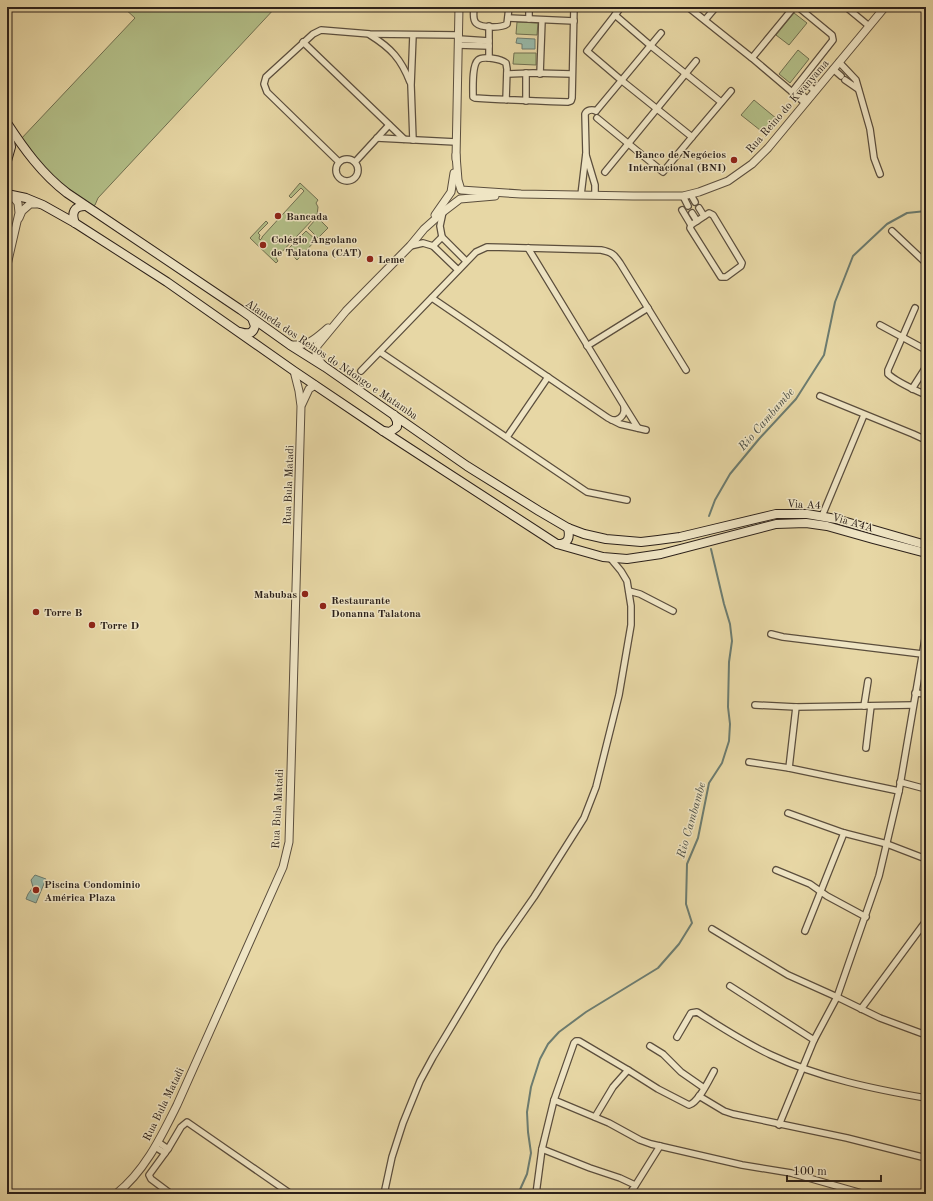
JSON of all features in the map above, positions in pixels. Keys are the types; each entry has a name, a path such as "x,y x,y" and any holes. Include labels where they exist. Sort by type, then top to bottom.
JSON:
{"main road":[{"name":"Alameda dos Reinos do Ndongo e Matamba","path":"7,124 22,147 40,169 59,188 290,345 325,367 467,466 539,511 568,528 584,534 606,539 626,541 658,540 680,536"},
{"path":"7,127 11,147 7,161"},
{"path":"8,194 26,198 43,205 75,223 167,282 383,431 557,544 578,551 612,559"},
{"path":"75,223 72,215 74,210 80,206 85,206"},
{"path":"239,332 246,334 253,331 255,326 252,318"},
{"path":"383,431 390,432 397,427 397,422 394,415"},
{"name":"Via A4","path":"680,536 776,514 807,514 836,519 926,545"},
{"name":"Via A4A","path":"612,559 644,557 680,549 752,529 794,522 835,528 872,540 926,553"},
{"path":"557,544 562,544 568,541 570,537 568,528"}],"street":[{"path":"459,7 456,155 454,181 451,192 452,198 456,200 460,199"},
{"path":"474,7 475,22 479,25 503,27 507,24 509,7"},
{"path":"529,7 529,19"},
{"path":"506,100 506,63 501,60 489,58 482,58 476,62 473,97 506,100 526,101 570,101 572,98 574,7"},
{"path":"621,7 587,51 692,137"},
{"path":"688,7 807,101"},
{"path":"705,20 716,7"},
{"path":"752,58 794,7"},
{"path":"796,92 805,83 832,42 833,38 832,35 798,7"},
{"path":"846,7 869,26"},
{"name":"Rua Reino do Kwanyama","path":"461,190 521,194 682,196 728,181 752,164 768,148 885,7"},
{"path":"615,14 651,46 721,102"},
{"path":"508,18 574,21"},
{"path":"540,74 542,20"},
{"path":"489,26 489,58"},
{"path":"339,162 267,92 264,84 266,77 313,34 321,30 370,34 413,35 489,43"},
{"path":"596,111 661,33"},
{"path":"370,34 385,44 399,59 406,70 411,85"},
{"path":"413,35 411,85 413,140"},
{"path":"303,42 404,139"},
{"path":"604,172 696,61"},
{"path":"839,62 856,80 864,103 870,129 874,158 880,174"},
{"path":"833,70 858,88"},
{"path":"526,73 526,101"},
{"path":"507,74 572,74"},
{"path":"805,83 815,91"},
{"path":"597,118 664,172 731,91"},
{"path":"796,92 807,101"},
{"path":"581,195 586,153 585,116 588,111 596,111"},
{"path":"596,111 598,114 597,118"},
{"path":"585,116 590,120 595,120 597,118"},
{"path":"586,126 590,120"},
{"path":"355,162 389,125"},
{"path":"378,138 456,142"},
{"path":"586,153 595,185 595,196"},
{"path":"424,229 463,195 458,180 456,155"},
{"path":"346,159 355,162 358,173 356,176 348,180 338,176 336,171 339,162 346,159"},
{"path":"582,185 595,185"},
{"path":"325,367 316,354 317,346 341,316 410,246 453,189 456,188 461,190"},
{"path":"7,265 19,213 18,203 8,194"},
{"name":"Rua Reino do Kwanyama","path":"460,199 521,194"},
{"path":"691,194 695,202"},
{"path":"682,196 688,206"},
{"path":"16,226 22,211 26,206 30,204 43,205"},
{"path":"699,208 704,216"},
{"path":"682,210 691,225 691,229 721,277 726,277 741,266 742,262 713,215 709,213 691,225"},
{"path":"443,212 440,226 442,237 466,261"},
{"path":"692,213 697,221"},
{"path":"892,230 926,263"},
{"path":"433,246 442,237"},
{"path":"410,246 423,243 433,246 458,270"},
{"path":"361,371 466,261 476,252 487,247 601,250 610,252 616,257 686,370"},
{"path":"528,248 638,428"},
{"path":"432,298 608,418 620,424 646,430"},
{"path":"587,346 648,308"},
{"path":"915,308 888,370 888,374 912,389 926,395"},
{"path":"290,345 301,346 308,343 341,316"},
{"path":"880,325 925,348"},
{"path":"380,352 587,492 626,500"},
{"path":"912,389 926,367"},
{"name":"Rua Bula Matadi","path":"116,1194 135,1177 157,1144 177,1105 280,874 287,853 289,842 301,406 294,371"},
{"path":"507,437 548,377"},
{"name":"Rua Bula Matadi","path":"301,406 309,389 315,385"},
{"path":"820,396 926,440"},
{"path":"608,418 616,420 622,417 624,412 623,404"},
{"path":"822,516 864,415"},
{"path":"384,1194 392,1157 420,1081 426,1069 499,947 534,897 584,818 596,787 619,695 631,625 630,591 622,571 612,559"},
{"path":"630,591 640,594 673,611"},
{"path":"779,1125 814,1040 837,997 879,876 899,791 926,633"},
{"path":"771,634 782,637 922,654"},
{"path":"864,706 868,681"},
{"path":"915,693 926,694"},
{"path":"755,706 796,707 913,705"},
{"path":"866,748 871,706"},
{"path":"789,768 796,707"},
{"path":"749,762 789,768 899,791"},
{"path":"900,782 926,789"},
{"path":"788,813 844,833 887,844 926,859"},
{"path":"805,931 844,833"},
{"path":"776,870 810,884 827,896 866,917"},
{"path":"861,1009 926,921"},
{"path":"712,929 788,975 880,1018 926,1035"},
{"path":"730,986 814,1040"},
{"path":"677,1038 691,1013 697,1012 770,1054 803,1068 862,1086 926,1098"},
{"path":"536,1194 542,1149 554,1100 576,1041 628,1070 658,1089 689,1105 693,1104 699,1096 714,1071"},
{"path":"650,1046 663,1054 681,1072 704,1088"},
{"path":"595,1117 613,1087 628,1070"},
{"path":"699,1096 719,1109 733,1114 779,1125 847,1138 926,1158"},
{"path":"554,1100 595,1117 645,1142 742,1165 791,1173 865,1194"},
{"path":"172,1194 149,1177 150,1173 167,1151 181,1127 187,1122 291,1194"},
{"path":"157,1144 167,1151"},
{"path":"632,1190 660,1146"},
{"path":"542,1149 620,1178 632,1190 639,1194"}],"green space":[{"path":"123,7 276,7 98,198 95,205 92,207 59,183 20,140 135,18"},
{"path":"794,13 807,23 789,45 776,35"},
{"path":"517,22 538,23 537,35 516,34"},
{"path":"798,50 809,59 790,83 779,74"},
{"path":"514,53 536,53 536,65 513,64"},
{"path":"754,100 777,119 765,134 741,115"},
{"path":"300,183 318,200 316,203 318,207 317,215 276,258 278,261 276,263 250,238 266,221 268,223 258,233 260,235 260,240 262,238 304,191 301,188 291,198 289,196"},
{"path":"315,220 320,220 328,228 318,238 308,228"},
{"path":"306,231 316,240 297,260 287,250"}],"shaded area":[{"path":"517,38 535,39 535,49 522,49 522,44 516,43"},
{"name":"Piscina Condominio América Plaza","path":"35,875 46,879 36,903 26,899 33,887 31,880"}],"waterway":[{"name":"Rio Cambambe","path":"709,516 715,500 730,474 759,439 796,399 824,355 835,302 853,256 887,224 907,213 926,211"},
{"name":"Rio Cambambe","path":"518,1194 527,1174 531,1153 527,1112 531,1087 540,1059 548,1044 559,1032 586,1012 658,968 679,944 692,923 686,904 687,864 698,838 709,783 722,763 729,741 730,724 728,707 729,662 732,641 730,624 711,549"}],"place":[{"name":"Banco de Negócios Internacional (BNI)","path":"734,160"},
{"name":"Bancada","path":"278,216"},
{"name":"Colégio Angolano de Talatona (CAT)","path":"263,245"},
{"name":"Leme","path":"370,259"},
{"name":"Mabubas","path":"305,594"},
{"name":"Restaurante Donanna Talatona","path":"323,606"},
{"name":"Torre B","path":"36,612"},
{"name":"Torre D","path":"92,625"},
{"name":"Piscina Condominio América Plaza","path":"36,890"}]}
